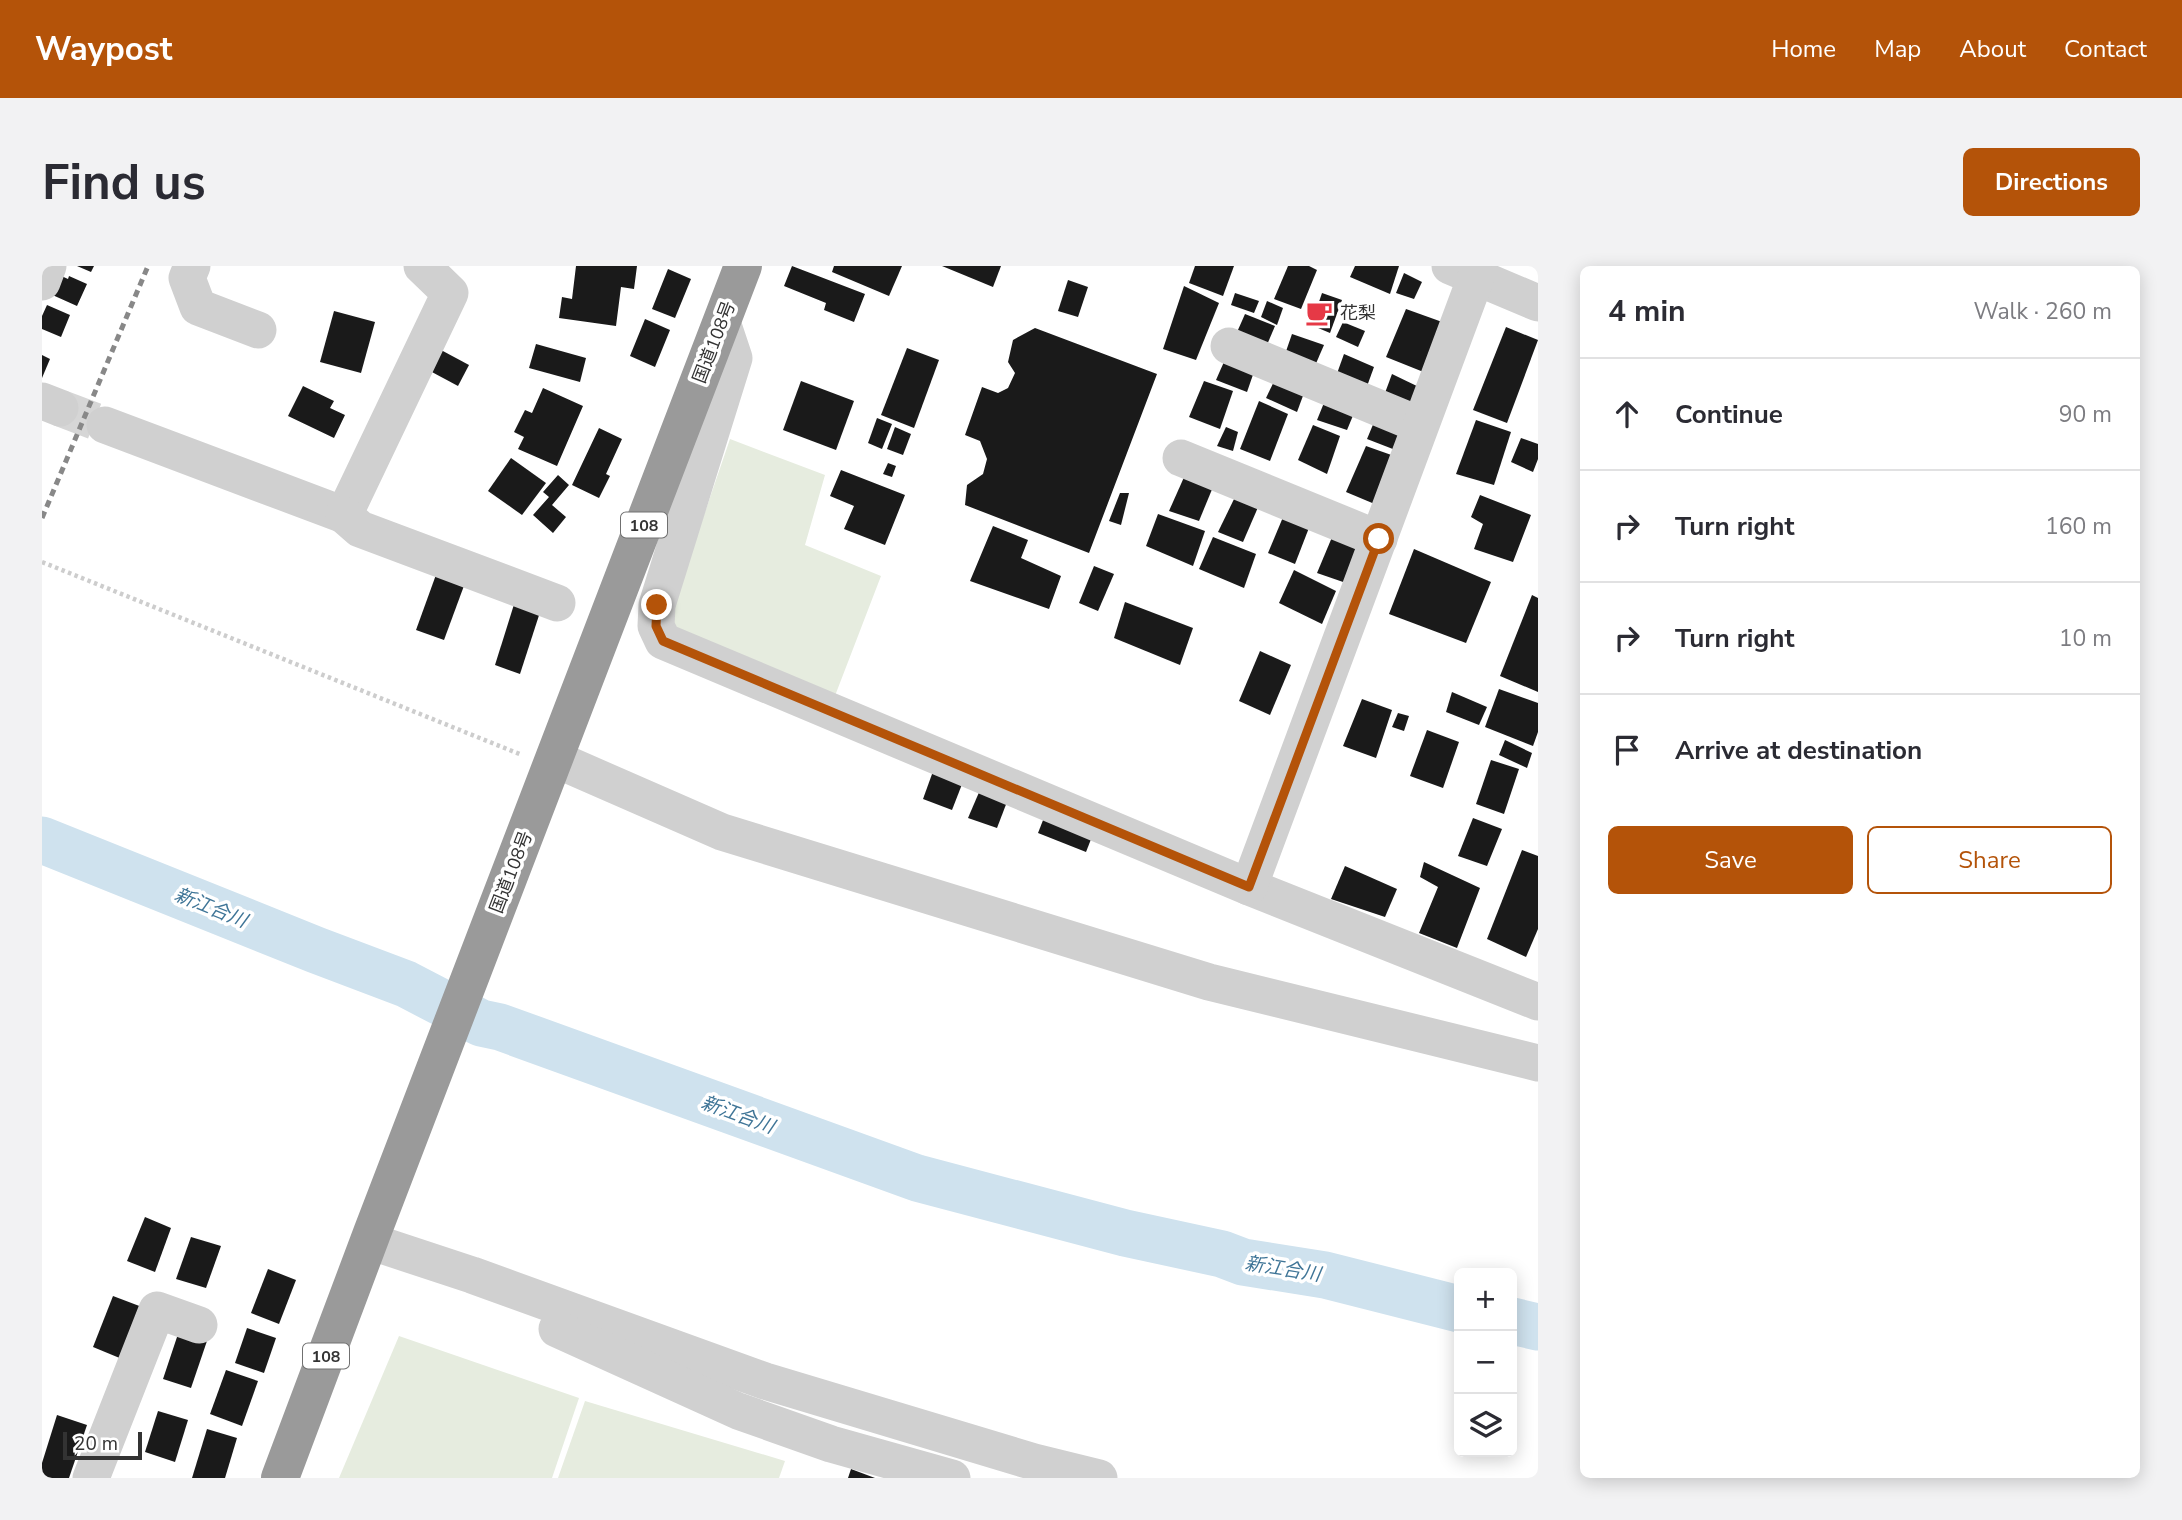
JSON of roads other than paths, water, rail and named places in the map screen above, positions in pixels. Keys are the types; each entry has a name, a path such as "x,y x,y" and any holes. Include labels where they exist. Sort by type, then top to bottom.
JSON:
{"highway":[{"name":"国道108号","path":"280,1478 743,266"}],"street":[{"path":"42,282 48,266"},
{"path":"192,266 187,278 198,307 258,330"},
{"path":"344,515 450,293 422,266"},
{"path":"1249,887 1420,425 1463,272 1538,303"},
{"path":"722,322 734,358 657,605 656,626 663,641 1249,887 1538,1002"},
{"path":"1228,346 1420,425"},
{"path":"105,425 344,515 360,529 557,603"},
{"path":"1181,458 1379,539"},
{"path":"550,772 722,832 1209,982 1538,1063"},
{"path":"370,1237 765,1381 1034,1462 1099,1478"},
{"path":"472,1275 502,1304 738,1411 831,1444 952,1478"},
{"path":"91,1478 157,1310 199,1325"}],"waterway":[{"name":"新江合川","path":"42,840 406,984 481,1023 500,1027 917,1178 1125,1233 1222,1254 1243,1262 1325,1275 1454,1308"},
{"name":"新江合川","path":"1517,1322 1538,1327"}],"tunnel":[{"path":"60,408 105,425"}],"railway":[{"path":"42,518 148,266"}],"place":[{"name":"花梨","path":"1319,313"}]}
